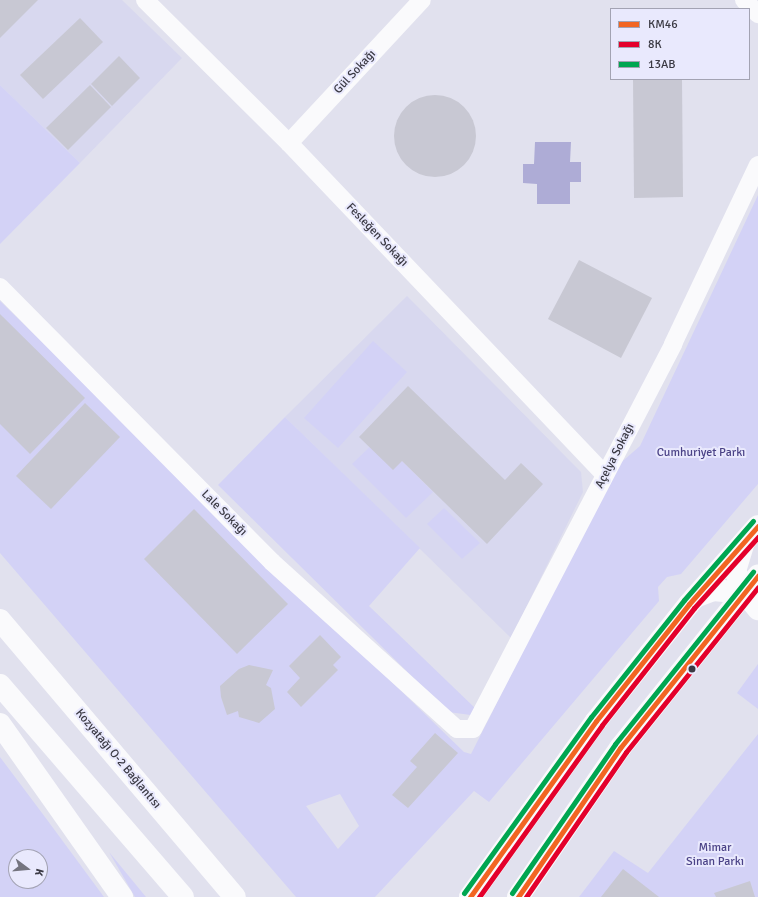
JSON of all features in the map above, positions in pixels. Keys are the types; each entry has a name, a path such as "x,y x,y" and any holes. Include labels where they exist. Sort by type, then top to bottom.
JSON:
{"main road":[{"path":"470,897 596,721 695,597 758,526"},
{"path":"744,542 735,571 754,598"},
{"path":"518,897 620,748 716,629 754,598 758,576"},
{"path":"695,597 713,590 754,598"},
{"path":"716,629 742,616 758,615"},
{"name":"Kozyatağı O-2 Bağlantısı","path":"0,620 235,897"},
{"path":"0,685 183,897"},
{"path":"0,724 122,897"},
{"path":"144,790 251,897"}],"street":[{"name":"Fesleğen Sokağı","path":"145,0 289,143 605,475"},
{"name":"Gül Sokağı","path":"289,143 422,0"},
{"path":"744,0 758,14"},
{"name":"Açelya Sokağı","path":"457,729 473,729 673,344 758,165"},
{"name":"Lale Sokağı","path":"0,287 272,562 457,729"}],"shaded area":[{"path":"0,0 122,0 182,58 80,163 0,85"},
{"path":"535,142 571,142 570,162 581,162 581,182 570,182 570,204 537,204 537,184 523,183 523,164 534,164"},
{"path":"407,296 581,472 583,492 511,638 285,417"}],"green space":[{"path":"0,85 80,163 0,244"},
{"name":"Cumhuriyet Parkı","path":"758,195 758,484 681,574 667,577 658,587 659,601 489,802 474,791 375,897 296,897 0,553 0,301 464,752 471,754 617,466 640,446","holes":["340,794 359,826 338,849 306,806"]},
{"path":"373,341 407,372 338,448 304,418"},
{"path":"285,417 420,548 369,606 475,708 471,715 448,712 218,485"},
{"path":"379,438 433,492 406,518 352,464"},
{"path":"444,508 480,543 462,559 427,524"},
{"path":"758,664 758,709 737,693"},
{"name":"Mimar Sinan Parkı","path":"758,734 758,897 579,897 614,851 648,873"},
{"path":"0,757 45,817 104,897 0,897"},
{"path":"109,852 146,897 135,897"}],"building":[{"path":"0,0 38,0 0,38"},
{"path":"80,18 103,42 43,99 20,75"},
{"path":"119,56 140,78 112,106 91,84"},
{"path":"633,80 682,80 683,197 634,198"},
{"path":"90,85 111,107 68,150 46,128"},
{"path":"435,95 451,98 464,107 473,120 476,136 473,152 464,165 451,174 435,177 419,174 406,165 397,152 394,136 397,120 406,107 419,98"},
{"path":"579,260 652,298 621,358 548,319"},
{"path":"0,314 85,398 30,454 0,424"},
{"path":"408,386 505,480 521,463 543,484 487,544 402,461 393,470 359,437"},
{"path":"85,403 120,437 51,509 16,476"},
{"path":"194,509 288,604 237,654 144,559"},
{"path":"320,635 341,657 333,665 338,670 301,707 287,692 300,678 289,666"},
{"path":"249,665 273,670 266,685 271,688 275,709 259,723 239,717 238,711 227,715 221,697 220,686 239,669"},
{"path":"435,733 458,753 408,808 392,795 417,767 410,761"},
{"path":"623,869 659,897 601,897"},
{"path":"750,881 755,897 716,897 714,893"}],"transit line":[{"name":"13AB","path":"464,893 591,717 684,600 753,521"},
{"name":"KM46","path":"470,897 596,721 689,604 758,526"},
{"name":"8K","path":"479,897 602,725 694,608 758,537"},
{"name":"13AB","path":"512,893 615,744 753,572"},
{"name":"KM46","path":"518,897 620,748 758,576"},
{"name":"8K","path":"526,897 626,752 758,587"}]}
